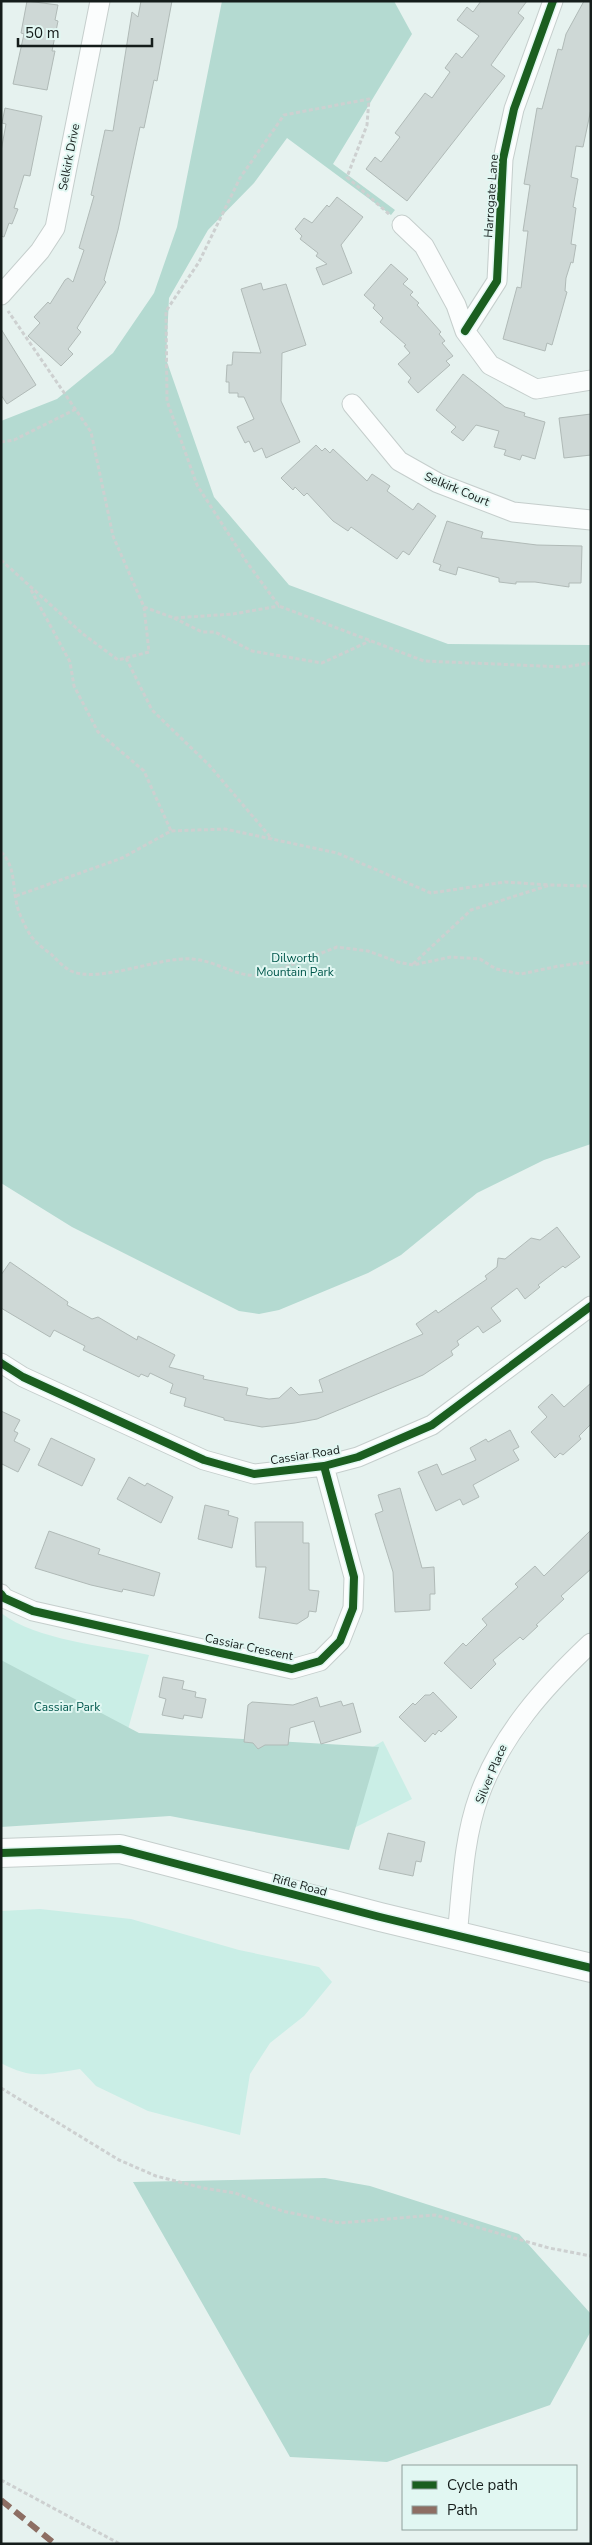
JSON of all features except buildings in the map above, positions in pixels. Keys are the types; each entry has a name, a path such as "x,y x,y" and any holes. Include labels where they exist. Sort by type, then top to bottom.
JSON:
{"street":[{"name":"Selkirk Drive","path":"4,302 55,228 100,1"},
{"name":"Harrogate Lane","path":"465,331 497,281 503,158 514,109 553,1"},
{"path":"402,225 424,246 456,305 465,331 490,365 536,389 591,380"},
{"name":"Selkirk Court","path":"352,404 399,461 438,483 513,512 591,520"},
{"name":"Cassiar Road","path":"1,1363 23,1377 204,1460 254,1474 324,1466 358,1457 432,1425 591,1306"},
{"name":"Cassiar Crescent","path":"1,1594 4,1598 33,1611 292,1669 320,1661 340,1641 353,1608 354,1577 324,1466"},
{"name":"Silver Place","path":"457,1936 465,1859 479,1796 507,1736 556,1676 591,1643"},
{"name":"Rifle Road","path":"1,1853 120,1849 457,1936 591,1968"}],"path":[{"path":"279,606 246,561 197,485 167,401 166,311 200,262 240,178 284,115 369,99 368,125 347,177 402,225"},
{"path":"1,560 29,586 118,660 149,652 144,607 113,536 91,432 4,302"},
{"path":"1,442 14,440 76,409"},
{"path":"29,586 70,662 74,686 98,732 144,771 171,831"},
{"path":"174,618 233,614 279,606 424,661 565,667 591,663"},
{"path":"144,607 174,618 202,632 215,632 252,651 322,663 371,641"},
{"path":"126,658 152,710 209,766 272,839"},
{"path":"16,896 122,858 171,831 225,829 338,853 431,893 505,882 591,886"},
{"path":"1,852 9,860 17,906 31,936 62,965 73,972 95,974 191,958 243,976 254,977 265,975 338,947 368,951 398,962 413,964 451,957 480,959 496,969 521,974 591,962"},
{"path":"413,964 471,910 550,885"},
{"path":"1,2088 119,2160 156,2176 203,2188 235,2193 282,2210 340,2224 435,2214 549,2248 591,2256"},
{"path":"1,2480 120,2544"}],"green space":[{"name":"Dilworth Mountain Park","path":"222,1 394,1 412,34 333,164 395,210 391,215 287,138 254,183 208,230 169,298 166,359 214,497 289,585 448,644 591,645 591,1144 544,1160 477,1193 401,1255 368,1273 279,1310 259,1314 239,1311 72,1227 1,1183 1,421 57,399 113,353 154,293 177,227"},
{"name":"Cassiar Park","path":"1,1613 33,1630 52,1636 149,1655 121,1754 304,1788 383,1741 412,1799 326,1842 213,1817 1,1805"},
{"name":"Cassiar Park","path":"1,1660 139,1733 379,1747 349,1850 170,1816 1,1827"},
{"path":"40,1909 131,1919 239,1950 319,1967 332,1982 304,2016 270,2043 250,2074 240,2135 148,2111 96,2086 80,2069 48,2074 31,2074 1,2063 1,1911"},
{"path":"325,2178 370,2186 519,2234 591,2314 591,2331 550,2405 387,2462 290,2457 133,2182"}],"marked path":[{"path":"1,2500 55,2544"}],"cycle path":[{"path":"465,331 497,281 503,159 514,109 553,1"},
{"path":"1,1363 23,1377 204,1460 254,1474 324,1466 358,1457 432,1425 591,1306"},
{"path":"1,1594 4,1598 33,1611 292,1669 320,1661 340,1641 353,1608 354,1577 324,1466"},
{"path":"1,1853 120,1849 380,1917 591,1968"}]}
